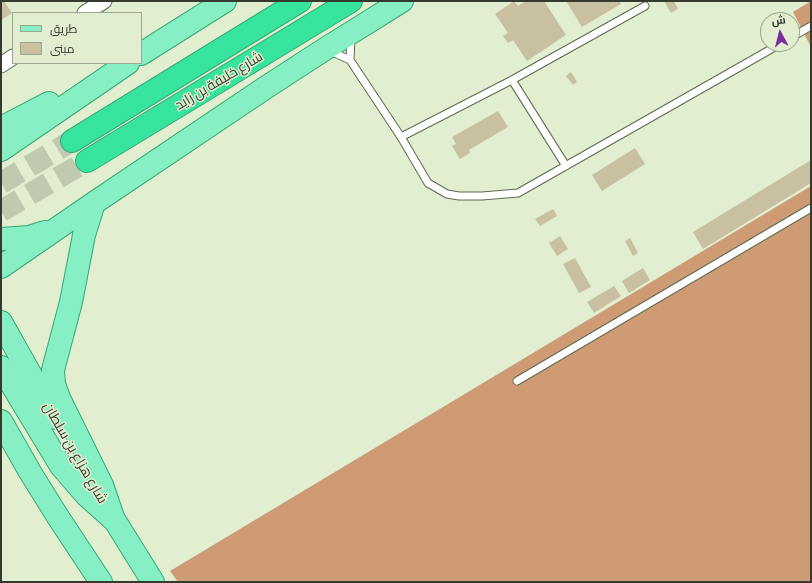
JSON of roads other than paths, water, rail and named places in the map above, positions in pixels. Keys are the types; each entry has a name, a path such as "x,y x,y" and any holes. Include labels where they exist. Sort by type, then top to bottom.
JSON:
{"highway":[{"name":"شارع خليفة بن زايد","path":"72,141 300,1"},
{"name":"شارع خليفة بن زايد","path":"87,160 352,1"}],"main road":[{"path":"142,53 225,1"},
{"path":"1,267 324,49 402,1"},
{"path":"1,120 16,115 125,64"},
{"path":"1,128 125,64"},
{"path":"1,150 126,64"},
{"path":"94,203 84,235 71,302 53,370 54,384 59,398 102,485 114,520"},
{"path":"1,239 29,237 60,228"},
{"name":"شارع هزاع بن سلطان","path":"1,322 114,520 153,582"},
{"path":"1,367 61,466 86,494 114,520"},
{"path":"1,421 58,517 101,582"},
{"path":"1,448 33,503 44,513 58,517"}],"street":[{"path":"86,12 104,1"},
{"path":"1,65 12,58"}],"lane":[{"path":"401,137 512,80 645,6"},
{"path":"800,32 811,26"},
{"path":"350,60 352,32"},
{"path":"324,49 350,60 401,137 428,183 447,194 459,196 518,193 766,52"},
{"path":"512,80 566,166"},
{"path":"518,381 811,208"}],"tunnel":[{"path":"1,183 72,141"},
{"path":"1,211 87,161"}]}
